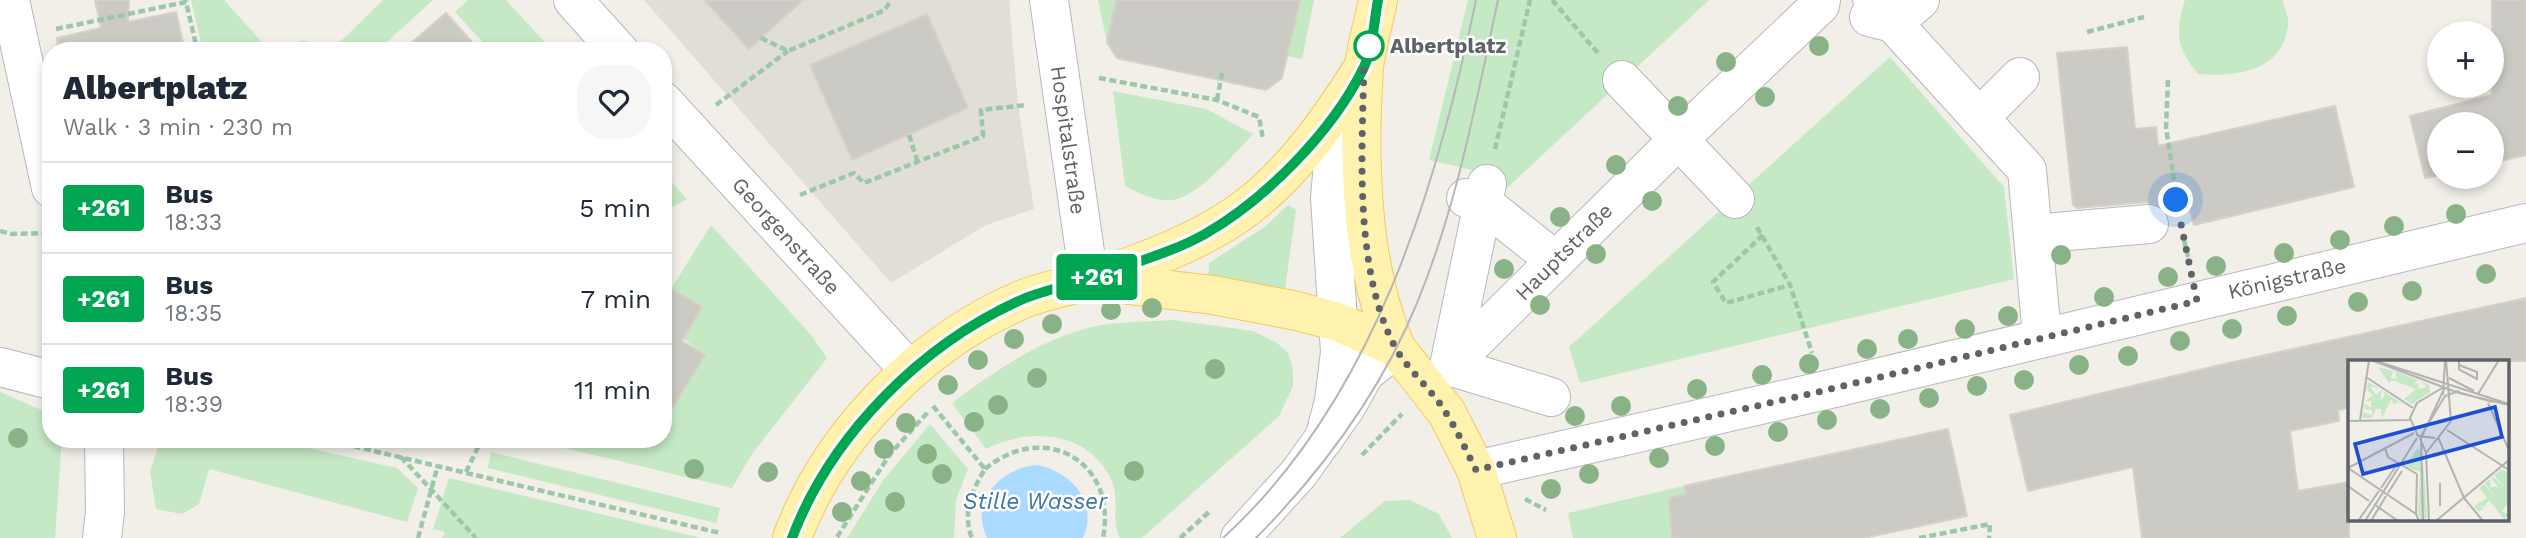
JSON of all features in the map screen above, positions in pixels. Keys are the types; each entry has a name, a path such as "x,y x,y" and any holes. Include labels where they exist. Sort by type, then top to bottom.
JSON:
{"main road":[{"path":"1378,0 1364,66 1364,156 1369,253 1380,312 1396,348 1447,413 1476,470 1497,538"},
{"path":"792,538 803,508 837,454 910,371 958,334 1023,299 1088,280 1202,236 1247,207 1311,144 1364,66"},
{"path":"1088,280 1213,295 1338,323 1396,348"}],"street":[{"path":"10,0 42,147"},
{"path":"573,0 611,42"},
{"name":"Hospitalstraße","path":"1049,0 1088,280"},
{"name":"Hauptstraße","path":"1449,366 1821,3 1895,8"},
{"path":"1895,8 1979,118 2027,170 2042,337"},
{"path":"1979,118 2020,77"},
{"path":"1622,80 1680,138 1735,199"},
{"path":"1324,439 1338,379 1338,323 1332,264 1330,198 1338,106"},
{"name":"Georgenstraße","path":"675,114 910,371"},
{"path":"1479,195 1556,261"},
{"path":"1479,195 1449,366 1551,397"},
{"name":"Königstraße","path":"1476,470 1822,391 2526,223"},
{"path":"2033,234 2166,229"},
{"path":"1240,538 1300,473 1365,373 1396,348"},
{"path":"0,367 42,378"},
{"path":"102,538 106,477 104,448"}],"path":[{"path":"675,114 788,51 885,10 891,0"},
{"path":"1479,195 1530,0"},
{"path":"1552,0 1622,80"},
{"path":"18,38 186,2 196,42"},
{"path":"2087,32 2144,17"},
{"path":"761,38 788,51"},
{"path":"1216,100 1222,73"},
{"path":"2168,80 2166,128 2174,180"},
{"path":"762,210 854,173 864,183 983,136 981,110 1060,86 1216,100 1259,117 1267,163 1281,174"},
{"path":"909,135 917,160"},
{"path":"1735,199 1763,235 1790,285 1822,391"},
{"path":"2166,229 2197,301"},
{"path":"0,231 11,234 42,233"},
{"path":"1763,235 1713,282 1726,303 1790,285"},
{"path":"837,538 890,453 943,398"},
{"path":"933,406 985,469"},
{"path":"972,538 968,510 974,488 985,469 1001,456 1022,448 1044,447 1078,459 1094,477 1104,495 1107,517 1103,538"},
{"path":"362,448 720,533"},
{"path":"466,472 478,448"},
{"path":"400,457 476,538"},
{"path":"418,538 438,466"},
{"path":"1180,538 1217,505"},
{"path":"1919,538 1990,524 1989,538"}],"shaded area":[{"path":"644,0 1009,0 1018,106 1034,209 986,225 891,283"}],"green space":[{"path":"191,0 224,0 262,42 201,42"},
{"path":"383,0 433,0 387,42 338,42"},
{"path":"468,0 506,0 545,42 483,42 455,12"},
{"path":"1098,0 1116,0 1107,42"},
{"path":"1300,0 1314,0 1302,59 1287,56"},
{"path":"1468,0 1709,0 1507,188 1471,179 1472,170 1429,160"},
{"path":"2185,0 2283,0 2288,21 2284,41 2277,53 2255,68 2227,74 2198,74 2185,56 2180,39 2180,21"},
{"path":"1890,57 2004,187 2014,279 1580,383 1569,347"},
{"path":"1113,91 1206,109 1253,134 1194,190 1173,200 1154,198 1125,186"},
{"path":"672,183 687,199 672,207"},
{"path":"1288,205 1296,210 1284,296 1208,277 1209,263 1266,226"},
{"path":"711,225 811,335 827,358 752,454 732,488 565,448 672,448 672,408 704,355 684,339 702,307 672,287"},
{"path":"1173,320 1253,331 1277,343 1288,353 1293,369 1293,386 1279,416 1142,538 1120,538 1116,525 1113,484 1103,466 1091,453 1058,438 1040,436 1022,437 986,449 952,403 1018,358 1054,340 1092,327"},
{"path":"0,392 42,410 42,448 61,448 55,538 0,538"},
{"path":"930,424 968,469 956,500 954,538 847,538 884,479"},
{"path":"158,448 308,448 397,468 418,488 407,522 209,469 199,504 182,514 156,509 150,471"},
{"path":"491,452 720,508 716,523 488,468"},
{"path":"449,478 701,538 442,538 445,532 433,529"},
{"path":"1684,486 1686,494 1669,498 1672,538 1573,538 1568,513"},
{"path":"1410,500 1439,514 1452,538 1340,538 1385,501"}],"water":[{"name":"Stille Wasser","path":"1037,465 1061,474 1079,491 1087,513 1083,538 987,538 982,511 992,488 1011,472"}],"building":[{"path":"95,0 129,0 128,22 176,12 183,42 57,42 57,38 101,28"},
{"path":"704,0 803,0 749,49"},
{"path":"1116,0 1300,0 1282,78 1266,90 1117,58 1107,42"},
{"path":"2492,0 2526,0 2526,155 2504,160 2504,112 2427,112 2425,178 2410,116 2480,98 2504,98 2504,21 2492,21"},
{"path":"446,13 472,42 412,42"},
{"path":"927,14 968,108 852,160 810,65"},
{"path":"2127,47 2135,129 2156,127 2158,146 2335,106 2354,187 2194,225 2189,206 2164,209 2147,202 2077,208 2073,205 2057,53"},
{"path":"672,289 702,307 682,341 705,355 672,408"},
{"path":"2526,298 2526,361 2348,360 2348,408 2338,410 2339,421 2290,431 2298,491 2348,482 2349,538 2142,538 2133,467 2028,491 2010,415 2220,365"},
{"path":"1948,429 1967,516 1864,538 1672,538 1669,498 1686,494 1684,486"}],"tram line":[{"path":"1223,538 1275,484 1320,424 1358,359 1390,290 1418,219 1441,146 1476,0"},
{"path":"1256,538 1304,485 1348,428 1386,367 1417,303 1454,191 1498,0"}],"bus line":[{"name":"+261","path":"792,538 803,508 837,454 872,411 910,371 958,334 1023,299 1088,280 1202,236 1247,207 1311,144 1364,66 1378,0"}],"place":[{"name":"Albertplatz","path":"1369,46"}],"route":[{"path":"1369,46 1364,66 1365,196 1372,275 1380,312 1396,348 1447,413 1476,470 2197,301 2176,200"}]}
